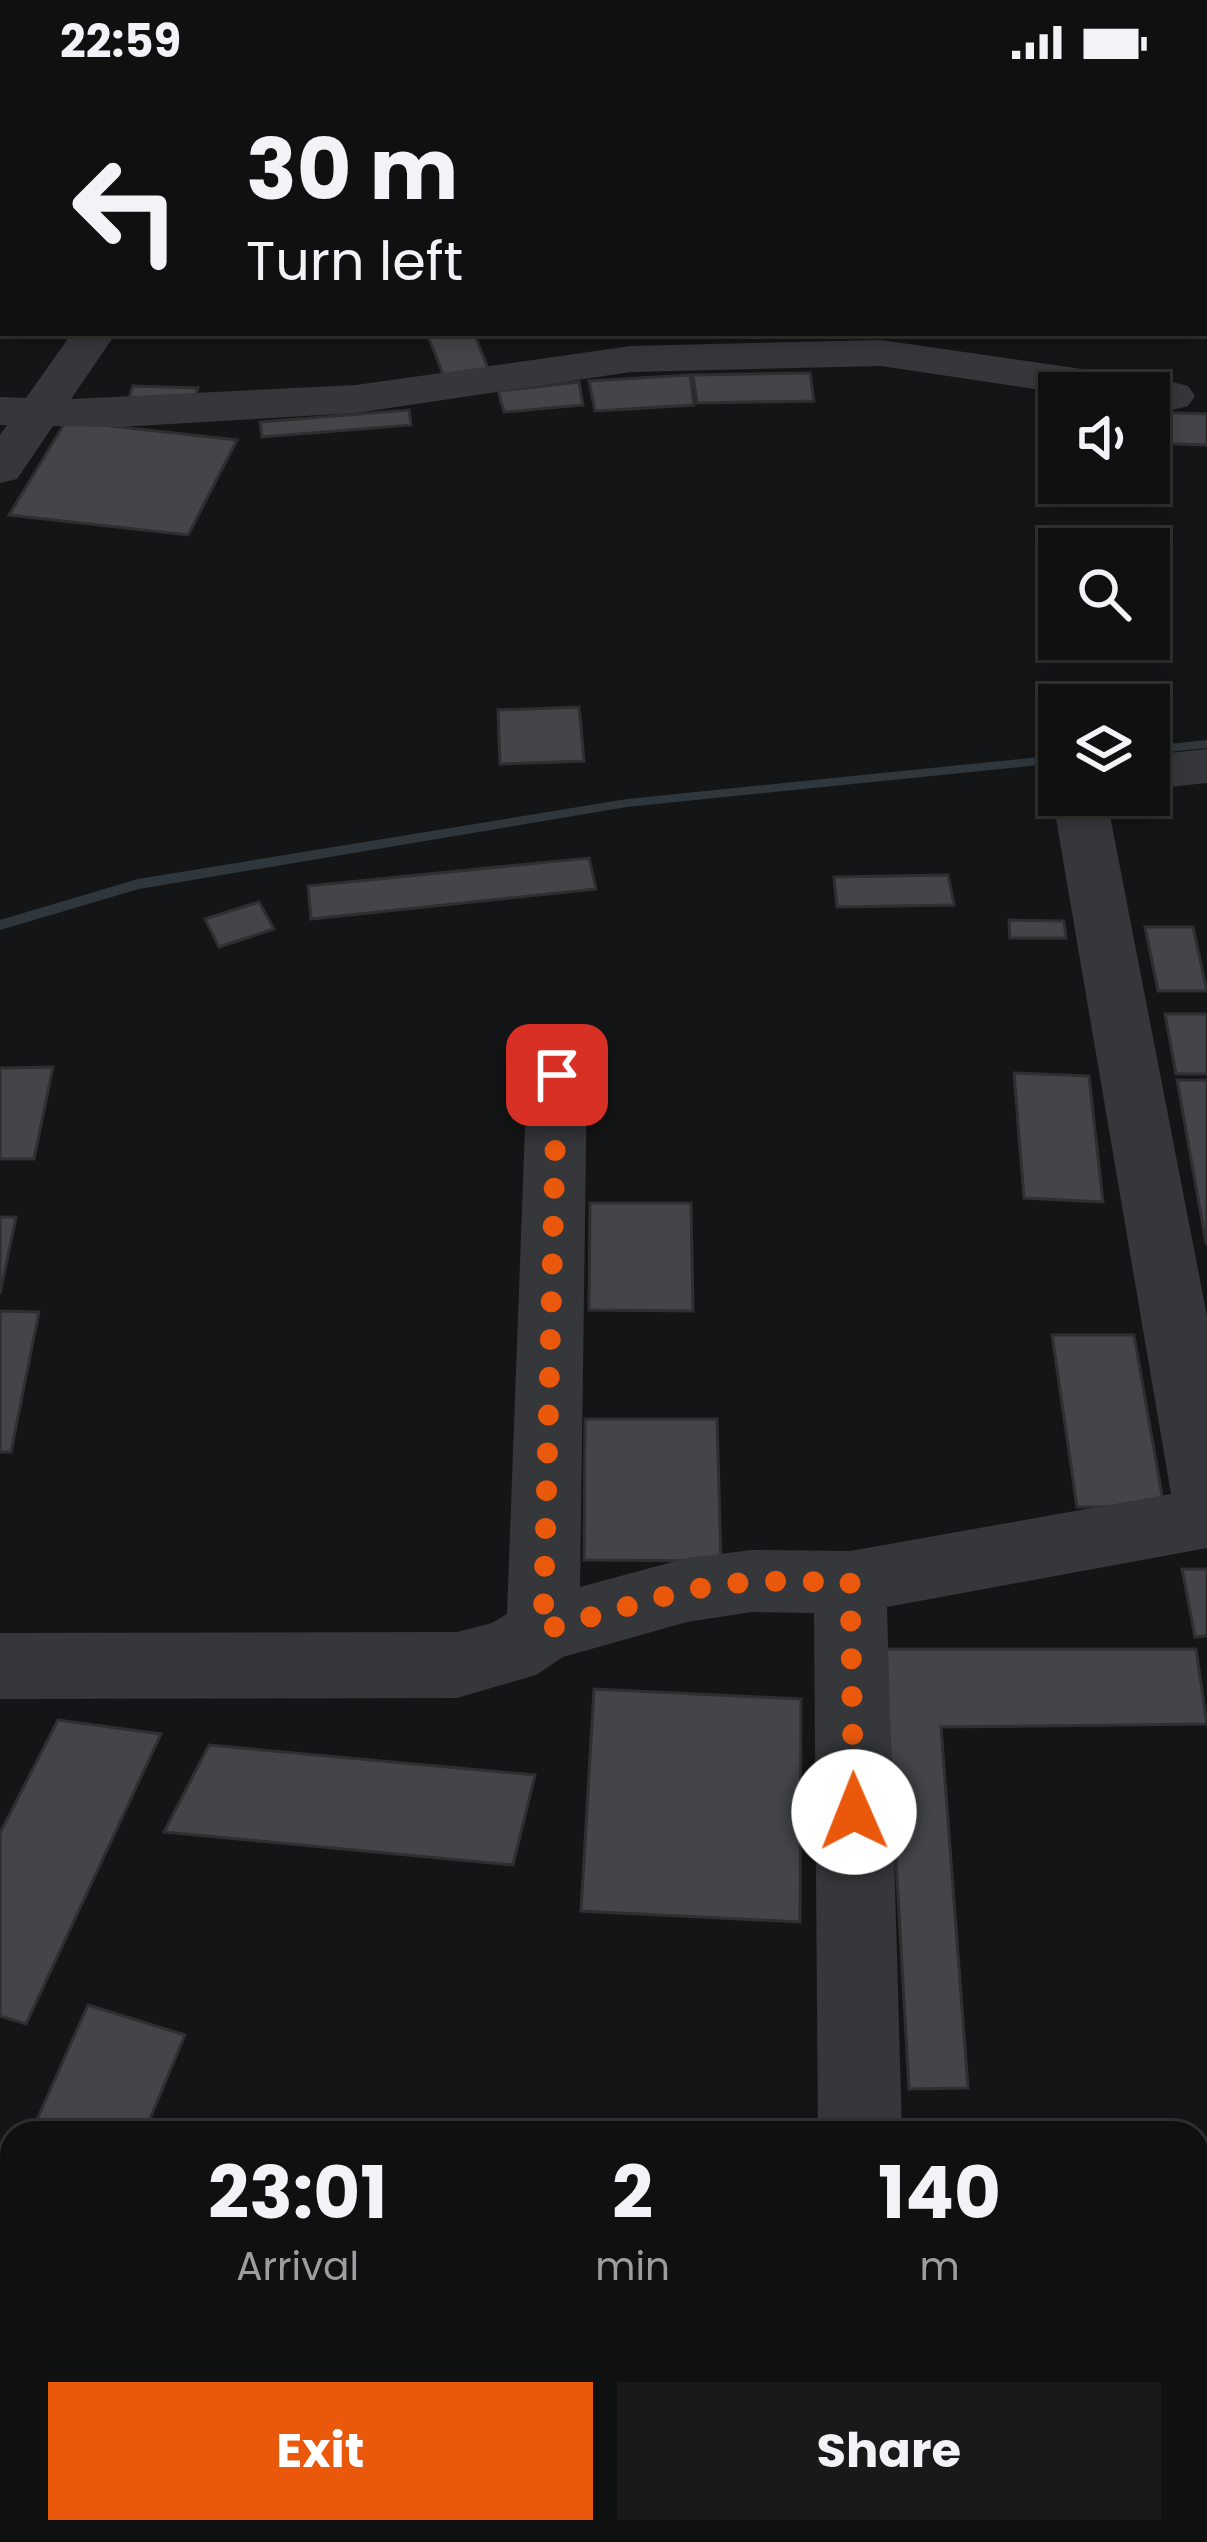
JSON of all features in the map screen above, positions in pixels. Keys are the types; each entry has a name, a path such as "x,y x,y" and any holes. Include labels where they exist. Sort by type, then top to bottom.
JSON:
{"street":[{"path":"0,469 19,412 91,336"},
{"path":"19,412 119,413 356,399 632,359 881,353 1172,397"},
{"path":"1170,770 1207,766"},
{"path":"1083,816 1207,1497"},
{"path":"543,1630 557,1075"},
{"path":"0,1666 457,1665 510,1652 543,1630 687,1590 752,1581 850,1582 1207,1518"},
{"path":"850,1582 860,2121"}],"building":[{"path":"428,336 475,336 491,376 446,382"},
{"path":"810,373 814,401 697,403 693,375"},
{"path":"690,375 694,405 595,411 589,381"},
{"path":"579,382 583,405 504,412 498,391"},
{"path":"133,386 198,388 193,403 128,401"},
{"path":"409,410 411,425 262,437 260,422"},
{"path":"1170,413 1207,414 1207,445 1170,444"},
{"path":"66,421 237,440 188,535 9,515"},
{"path":"579,707 584,761 500,764 498,710"},
{"path":"589,858 596,889 311,919 308,886"},
{"path":"948,875 954,905 837,907 834,877"},
{"path":"259,902 274,929 219,947 205,919"},
{"path":"1009,920 1064,921 1066,938 1010,938"},
{"path":"1145,927 1193,927 1207,991 1158,991"},
{"path":"1165,1014 1207,1014 1207,1074 1176,1074"},
{"path":"53,1067 34,1159 0,1159 0,1068"},
{"path":"1014,1073 1089,1076 1103,1202 1024,1198"},
{"path":"1177,1080 1207,1080 1207,1244 1206,1243"},
{"path":"590,1203 691,1203 693,1311 589,1310"},
{"path":"0,1217 16,1217 0,1294"},
{"path":"0,1311 39,1312 11,1452 0,1452"},
{"path":"1052,1335 1134,1335 1164,1507 1077,1507"},
{"path":"585,1419 717,1419 721,1561 584,1560"},
{"path":"1182,1569 1207,1569 1207,1636 1195,1637"},
{"path":"884,1649 1196,1649 1207,1724 941,1727 968,2088 909,2089"},
{"path":"594,1689 801,1699 800,1922 581,1911"},
{"path":"58,1720 161,1734 26,2024 0,2016 0,1833"},
{"path":"209,1745 535,1775 513,1865 164,1832"},
{"path":"88,2005 185,2035 149,2121 36,2121"}],"waterway":[{"path":"1170,748 1207,744"},
{"path":"0,925 138,884 627,803 1038,761"}],"route":[{"path":"557,1075 543,1630 687,1590 752,1581 850,1582 854,1812"}]}
